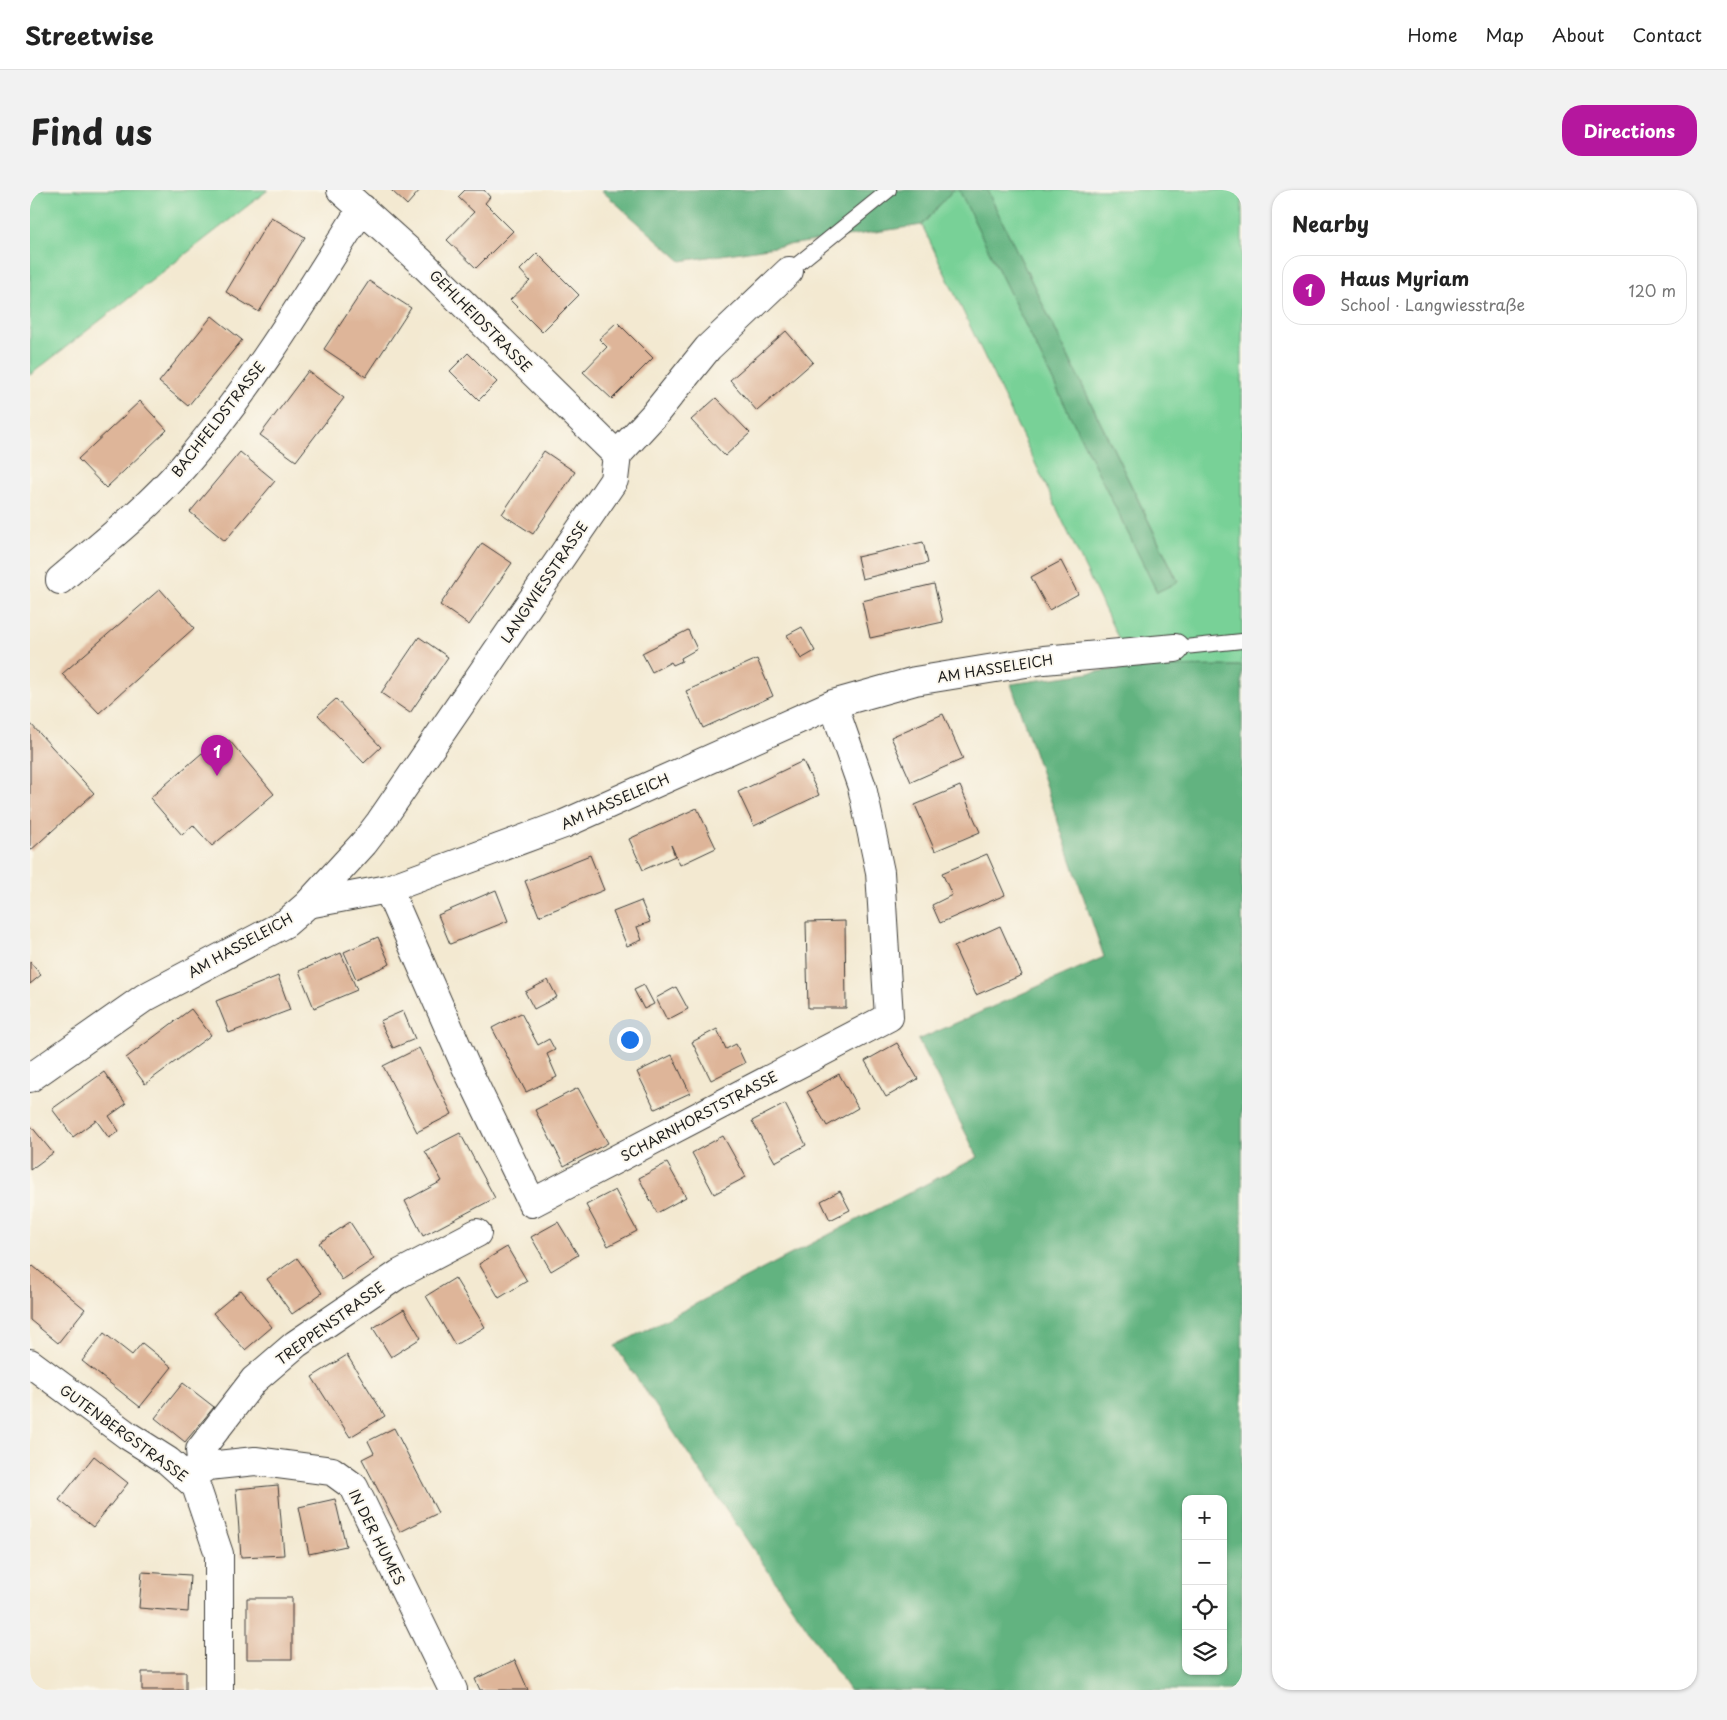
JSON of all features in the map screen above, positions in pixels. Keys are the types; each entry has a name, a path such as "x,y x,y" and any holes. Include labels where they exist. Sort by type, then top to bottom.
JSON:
{"street":[{"name":"GEHLHEIDSTRASSE","path":"341,190 421,262 617,455"},
{"name":"BACHFELDSTRASSE","path":"60,580 125,524 188,461 252,381 362,208"},
{"path":"617,455 654,415 708,348 788,272"},
{"name":"LANGWIESSTRASSE","path":"308,904 364,843 380,822 614,480 617,455"},
{"name":"AM HASSELEICH","path":"30,1078 144,998 286,923 308,904 388,889 564,824 834,704 915,681 1044,660 1175,648"},
{"name":"SCHARNHORSTSTRASSE","path":"388,889 466,1067 532,1203 889,1017 880,872 862,787 834,704"},
{"name":"TREPPENSTRASSE","path":"194,1474 200,1450 213,1430 254,1380 296,1344 399,1274 477,1233"},
{"name":"GUTENBERGSTRASSE","path":"30,1363 128,1435 168,1461 194,1474 196,1486 219,1554 219,1690"},
{"name":"IN DER HUMES","path":"194,1474 208,1466 255,1461 332,1471 354,1486 453,1690"}],"lane":[{"path":"788,272 889,190"},
{"name":"AM HASSELEICH","path":"1175,648 1242,641"}],"green space":[{"path":"30,190 268,190 30,375"},
{"path":"601,190 953,190 922,225 681,261"},
{"path":"953,190 959,190 1157,592 1178,581 987,190 1242,190 1242,666 1132,667 922,225"},
{"path":"959,190 987,190 1178,582 1157,592"},
{"path":"1242,666 1242,1690 849,1690 615,1346 978,1157 918,1040 1104,957 1011,684 1132,667"}],"building":[{"path":"391,190 420,190 407,205"},
{"path":"465,190 484,190 490,197 485,203 513,231 476,268 447,240 474,212 458,197"},
{"path":"271,217 305,237 259,312 226,292"},
{"path":"537,253 579,295 542,332 510,300 530,281 520,270"},
{"path":"369,281 411,308 366,377 324,349"},
{"path":"212,316 242,340 188,406 159,382"},
{"path":"617,322 653,358 612,399 583,372 607,347 599,339"},
{"path":"786,331 813,362 757,411 730,380"},
{"path":"468,353 497,382 479,400 450,371"},
{"path":"308,371 344,398 296,461 260,435"},
{"path":"716,398 750,433 725,456 691,420"},
{"path":"140,401 167,430 106,488 78,459"},
{"path":"544,451 575,472 533,534 502,514"},
{"path":"240,452 275,481 225,541 190,512"},
{"path":"923,542 928,563 862,579 857,557"},
{"path":"482,543 512,563 469,625 440,605"},
{"path":"1061,561 1078,594 1049,610 1031,577"},
{"path":"934,584 943,622 870,638 862,601"},
{"path":"160,589 194,628 99,713 62,674"},
{"path":"802,627 815,651 801,659 787,635"},
{"path":"688,630 697,649 681,658 682,661 673,665 671,662 652,672 642,653"},
{"path":"419,637 448,657 410,713 381,693"},
{"path":"757,659 773,696 703,728 686,691"},
{"path":"336,699 381,747 364,763 318,715"},
{"path":"943,714 963,759 911,782 891,737"},
{"path":"30,723 94,793 30,851"},
{"path":"229,740 274,794 212,846 193,825 182,835 150,798 202,753 207,758"},
{"path":"803,761 819,795 754,826 738,792"},
{"path":"960,786 980,832 935,851 915,805"},
{"path":"697,808 716,848 680,865 671,845 675,856 643,870 629,839"},
{"path":"987,854 1005,895 940,923 932,905 952,895 942,873"},
{"path":"590,855 604,890 539,916 525,881"},
{"path":"496,890 508,921 450,944 438,915"},
{"path":"641,901 650,922 637,927 642,940 627,946 613,912"},
{"path":"845,921 846,1008 808,1008 806,922"},
{"path":"1000,926 1022,975 976,995 954,947"},
{"path":"378,937 390,964 356,979 344,952"},
{"path":"341,953 357,990 314,1008 299,971"},
{"path":"30,962 41,975 30,984"},
{"path":"278,976 290,1010 229,1033 216,1001"},
{"path":"548,980 557,997 534,1009 525,992"},
{"path":"644,985 654,1004 644,1009 634,990"},
{"path":"676,987 688,1009 667,1020 656,998"},
{"path":"191,1009 211,1035 145,1084 126,1058"},
{"path":"403,1011 415,1039 393,1048 380,1021"},
{"path":"521,1013 538,1045 549,1039 555,1050 547,1054 557,1077 526,1092 492,1028"},
{"path":"717,1029 726,1049 736,1044 745,1063 711,1080 692,1042"},
{"path":"897,1043 918,1079 886,1097 865,1061"},
{"path":"419,1048 452,1114 417,1132 383,1066"},
{"path":"672,1055 690,1093 655,1109 637,1072"},
{"path":"104,1072 126,1104 109,1116 119,1131 109,1138 96,1120 73,1137 52,1109"},
{"path":"839,1074 858,1108 827,1126 807,1092"},
{"path":"578,1088 608,1143 564,1166 535,1110"},
{"path":"785,1104 806,1145 775,1162 752,1121"},
{"path":"30,1127 53,1153 30,1170"},
{"path":"460,1133 495,1198 423,1236 405,1201 442,1181 425,1151"},
{"path":"723,1136 746,1177 714,1194 692,1153"},
{"path":"667,1163 686,1197 657,1213 639,1178"},
{"path":"615,1190 637,1231 608,1246 586,1205"},
{"path":"840,1191 850,1210 830,1220 821,1201"},
{"path":"350,1222 374,1259 342,1280 319,1243"},
{"path":"558,1222 578,1255 551,1271 531,1237"},
{"path":"507,1247 527,1281 499,1298 479,1264"},
{"path":"297,1258 322,1293 292,1314 267,1279"},
{"path":"33,1266 85,1309 58,1343 30,1320 30,1269"},
{"path":"455,1278 485,1327 455,1345 426,1296"},
{"path":"241,1290 272,1327 245,1350 213,1313"},
{"path":"404,1309 421,1338 391,1357 373,1328"},
{"path":"104,1333 132,1355 142,1343 172,1367 140,1407 82,1361"},
{"path":"347,1355 385,1416 350,1437 312,1377"},
{"path":"183,1383 214,1407 185,1442 155,1418"},
{"path":"394,1428 438,1513 400,1532 362,1459 374,1453 368,1441"},
{"path":"94,1456 128,1483 93,1527 59,1500"},
{"path":"278,1485 284,1555 241,1557 236,1489"},
{"path":"335,1499 346,1546 309,1554 299,1507"},
{"path":"142,1572 190,1575 188,1612 139,1608"},
{"path":"247,1598 292,1598 292,1659 247,1659"},
{"path":"515,1660 528,1690 480,1690 475,1679"},
{"path":"142,1672 186,1672 186,1690 142,1690"}],"place":[{"name":"Haus Myriam","path":"217,776"}]}
